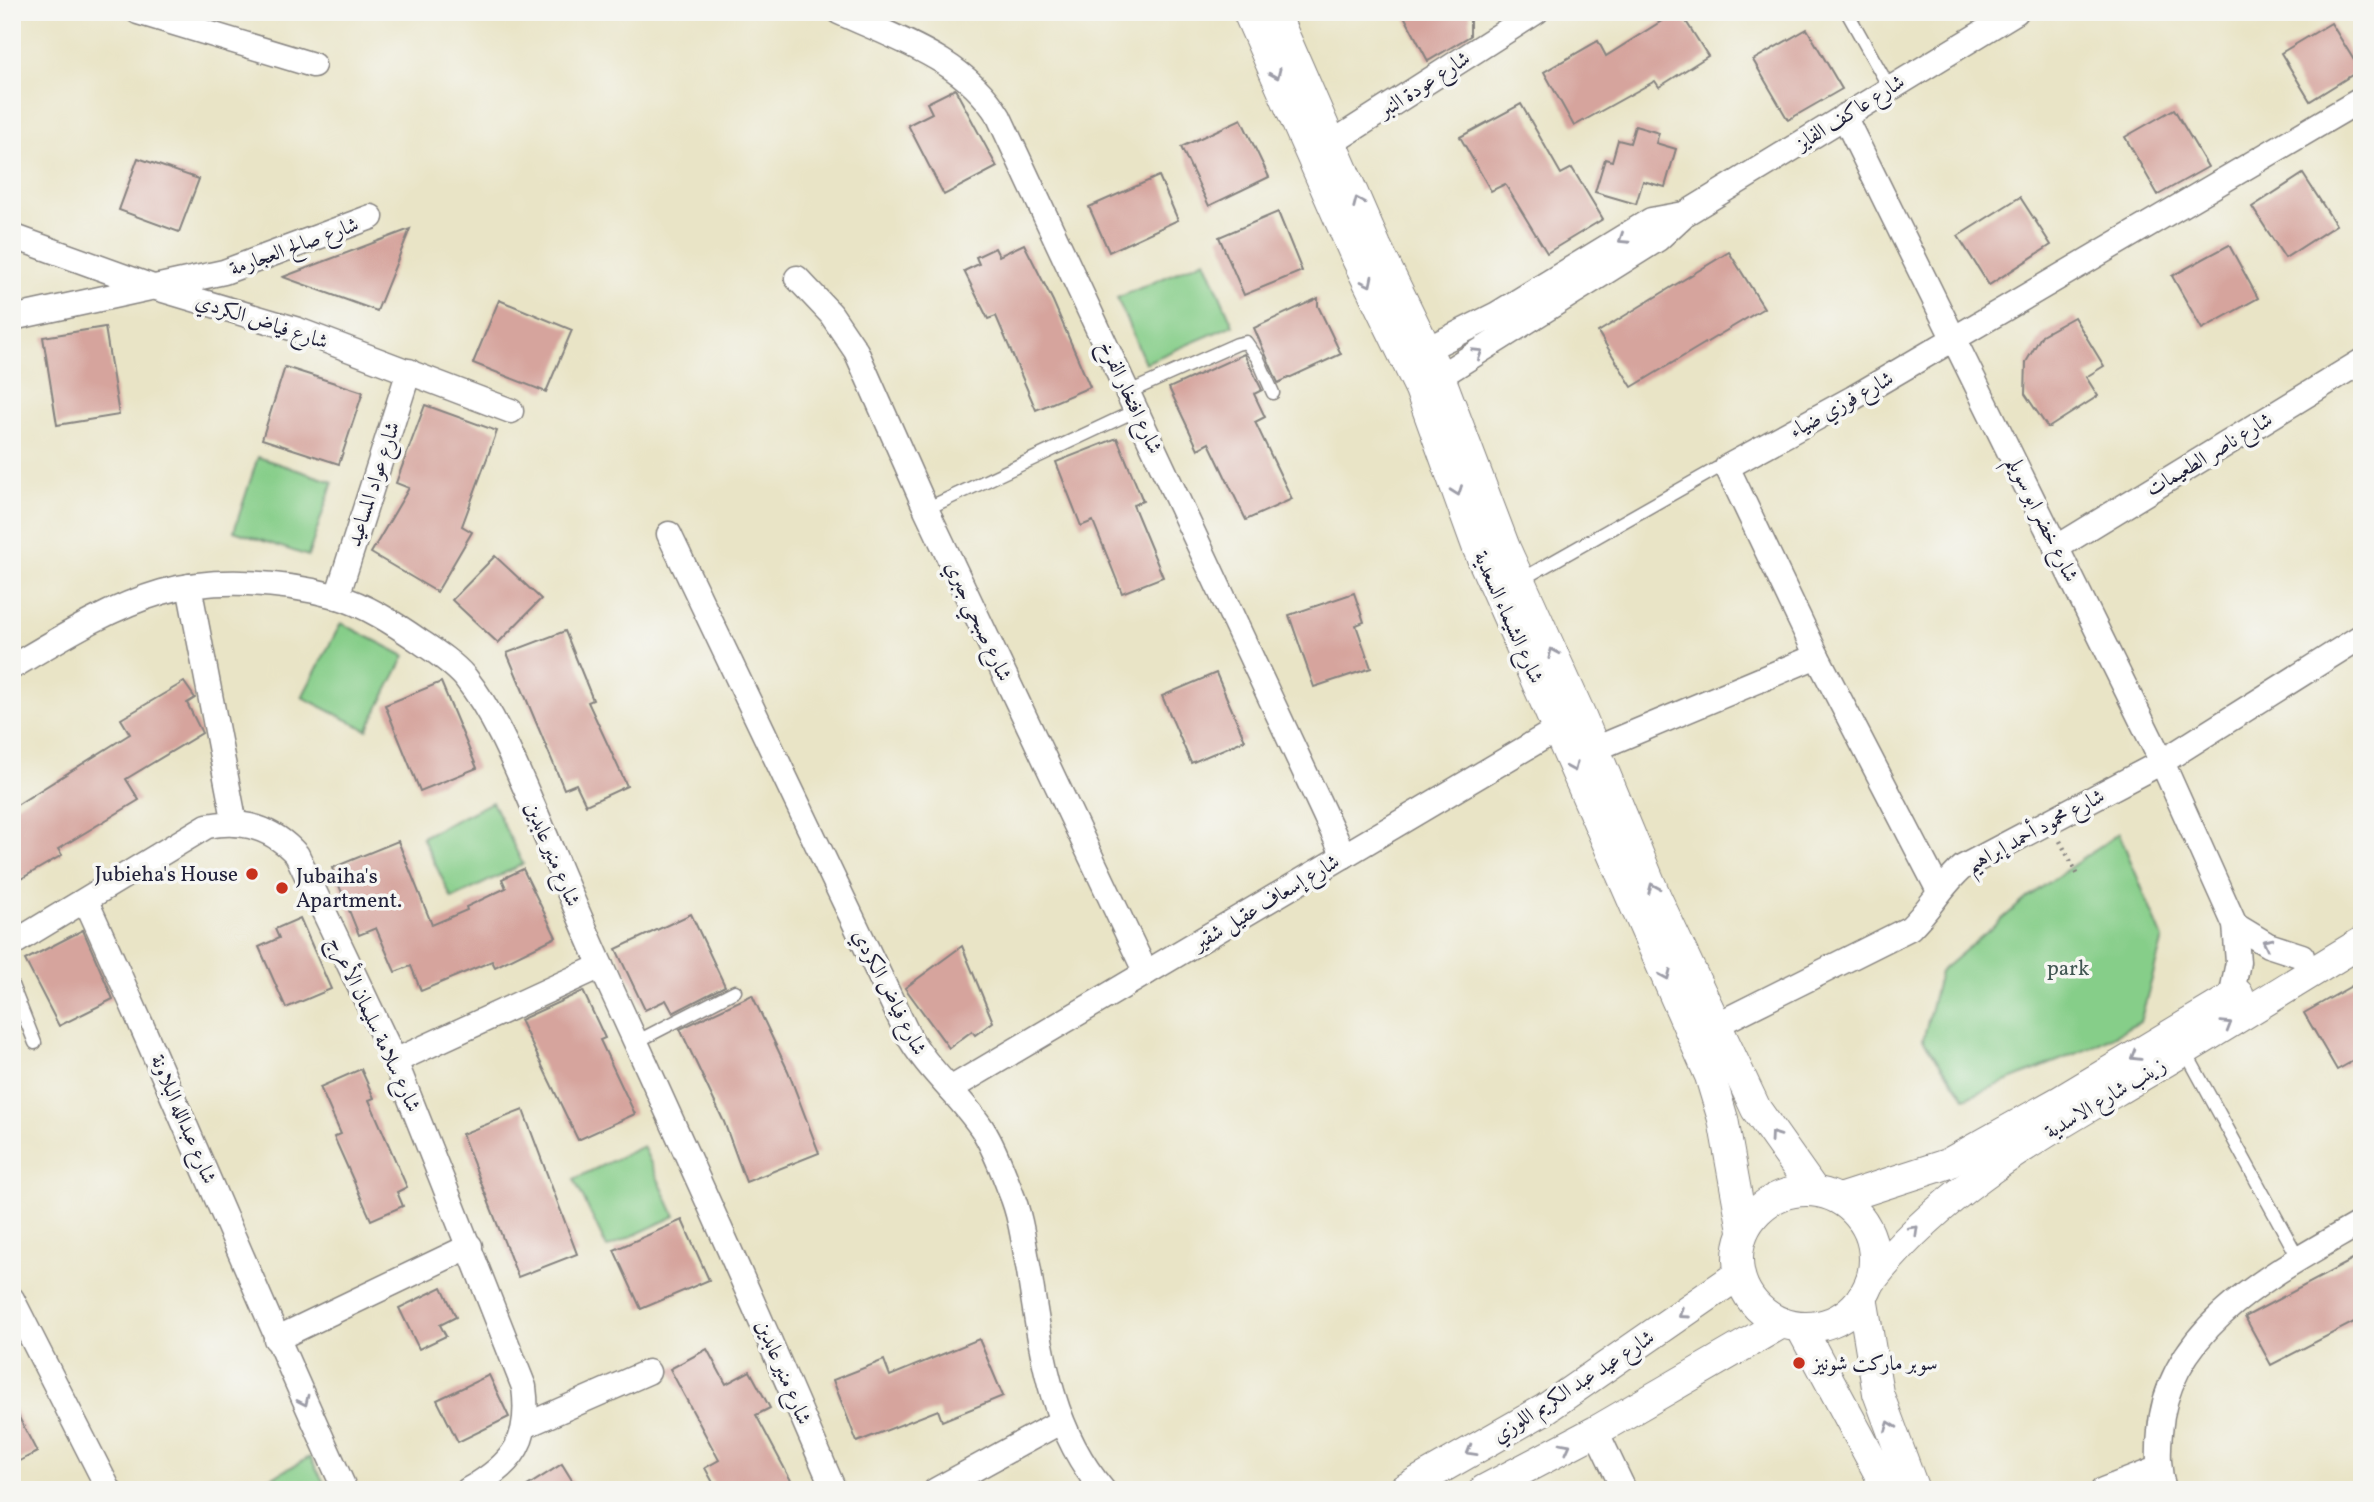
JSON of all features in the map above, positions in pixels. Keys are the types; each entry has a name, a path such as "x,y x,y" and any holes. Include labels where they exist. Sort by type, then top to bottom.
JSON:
{"street":[{"path":"138,12 313,65"},
{"name":"شارع افتخار الفرخ","path":"839,12 948,64 966,77 991,103 1344,856"},
{"name":"شارع الشيماء السعدية","path":"1248,12 1376,246 1508,586 1568,722 1718,1096 1743,1230"},
{"name":"شارع الشيماء السعدية","path":"1274,12 1323,149"},
{"name":"شارع عاكف الفايز","path":"1423,369 1658,239 1685,214 1889,87 2017,12"},
{"name":"شارع عودة النبر","path":"1323,149 1534,13"},
{"name":"شارع فوزي ضياء","path":"1727,467 1955,339 2362,99"},
{"name":"شارع خضر ابو سويلم","path":"1844,116 2162,762 2235,925 2238,962 2231,998"},
{"name":"شارع صالح العجارمة","path":"12,318 224,272 371,217"},
{"name":"شارع فياض الكردي","path":"12,236 153,287 298,330 511,411"},
{"name":"شارع صبحي جبري","path":"797,278 831,314 856,351 926,509 1146,973"},
{"name":"شارع ناصر الطعيمات","path":"2056,548 2362,362"},
{"name":"شارع عواد المساعيد","path":"337,597 409,371"},
{"path":"1727,467 1817,656 1938,891"},
{"name":"شارع فياض الكردي","path":"669,534 907,1033 933,1072 983,1131 1013,1196 1023,1234 1044,1364 1060,1422 1103,1490"},
{"name":"شارع منير عابدين","path":"12,667 117,611 160,593 189,586 242,584 291,588 337,597 388,620 432,649 464,676 498,730 522,780 601,966 761,1319 834,1490"},
{"path":"189,586 235,824"},
{"name":"شارع محمود أحمد إبراهيم","path":"1716,1026 1910,928 1923,916 1938,891 1963,867 2162,762 2362,636"},
{"path":"1595,749 1817,656"},
{"name":"شارع الشيماء السعدية","path":"1568,722 1595,749 1656,897 1756,1109 1827,1195"},
{"name":"شارع إسعاف عقيل شقير","path":"950,1089 1568,722"},
{"name":"شارع سلامة سليمان الأعرج","path":"12,944 207,827 235,824 262,828 275,835 297,855 395,1061 470,1246 524,1387 527,1425"},
{"name":"شارع عبدالله البلاونة","path":"86,901 182,1111 276,1339 345,1490"},
{"path":"2235,925 2268,945 2302,956"},
{"name":"زينب شارع الاسدية","path":"1827,1195 1947,1164 2060,1101 2302,956 2360,942"},
{"name":"زينب شارع الاسدية","path":"1866,1290 1899,1244 1946,1200 2004,1159 2360,942"},
{"path":"395,1061 601,966"},
{"path":"1866,1290 1836,1321 1791,1325 1762,1313 1747,1296 1738,1275 1737,1253 1743,1230 1754,1213 1769,1200 1787,1193 1827,1195 1855,1211 1870,1235 1874,1263 1866,1290 1878,1394 1914,1490"},
{"path":"2104,1490 2161,1479 2163,1405 2179,1367 2198,1338 2242,1297 2362,1222"},
{"path":"276,1339 470,1246"},
{"name":"شارع عيد عبد الكريم اللوزي","path":"1403,1490 1545,1409 1738,1275"},
{"path":"12,1298 19,1333 109,1490"},
{"path":"1791,1325 1888,1490"},
{"name":"شارع عيد عبد الكريم اللوزي","path":"1484,1490 1791,1325"},
{"path":"473,1489 516,1449 527,1425 648,1372"},
{"path":"936,1490 1060,1422"},
{"path":"1597,1431 1624,1490"}],"lane":[{"path":"1847,12 1889,87"},
{"path":"926,509 1246,342 1258,359 1273,393"},
{"path":"1508,586 1716,469 1727,467"},
{"path":"12,985 35,1042"},
{"path":"636,1042 735,991"},
{"path":"2185,1050 2299,1259"}],"path":[{"path":"2050,821 2079,877"}],"green space":[{"path":"1205,260 1233,325 1145,363 1117,298"},
{"path":"258,457 333,482 308,556 234,531"},
{"path":"341,623 405,656 367,730 302,697"},
{"path":"492,802 523,864 452,899 422,837"},
{"name":"park","path":"2119,833 2163,939 2140,1022 2090,1048 1965,1098 1923,1040 1940,972 2028,897"},
{"path":"643,1146 675,1216 607,1248 574,1179"},
{"path":"310,1457 328,1490 248,1490"}],"building":[{"path":"1402,12 1470,12 1470,36 1428,61"},
{"path":"1680,12 1708,56 1659,87 1655,81 1574,126 1544,72 1598,41 1606,56"},
{"path":"2331,23 2360,70 2310,101 2281,53"},
{"path":"1807,29 1842,89 1788,120 1753,60"},
{"path":"955,89 997,167 944,195 908,125 932,113 927,103"},
{"path":"1521,104 1561,174 1572,168 1603,219 1547,253 1505,184 1491,191 1460,137"},
{"path":"2174,109 2208,167 2158,195 2125,137"},
{"path":"1241,119 1269,177 1209,206 1181,147"},
{"path":"1635,126 1659,133 1656,143 1676,149 1665,187 1643,181 1636,204 1595,192 1605,159 1612,161 1618,140 1630,143"},
{"path":"138,158 199,179 179,232 119,210"},
{"path":"2303,174 2336,225 2285,258 2252,207"},
{"path":"1159,176 1178,220 1109,252 1089,207"},
{"path":"2020,197 2051,245 1989,285 1958,236"},
{"path":"1278,212 1302,271 1244,295 1219,237"},
{"path":"410,229 377,311 283,277"},
{"path":"1024,244 1053,301 1090,387 1036,410 996,316 988,319 964,271 979,264 976,257 995,248 999,256"},
{"path":"2229,245 2258,298 2202,329 2172,276"},
{"path":"1729,252 1764,308 1632,387 1598,332"},
{"path":"1318,298 1318,306 1341,354 1278,383 1254,328"},
{"path":"499,300 572,330 546,392 473,363"},
{"path":"2074,317 2104,366 2086,377 2098,396 2048,428 2025,394 2026,362 2042,335"},
{"path":"105,327 119,415 57,425 43,337"},
{"path":"1244,354 1262,390 1254,394 1265,417 1255,422 1292,499 1246,520 1209,443 1198,449 1169,388"},
{"path":"285,367 363,392 339,464 262,439"},
{"path":"425,405 497,431 462,526 472,532 437,592 371,553 409,488 396,483"},
{"path":"1117,438 1143,501 1133,505 1163,577 1122,593 1093,521 1081,526 1056,462"},
{"path":"495,556 541,599 498,643 452,600"},
{"path":"1354,593 1364,622 1356,625 1371,668 1314,687 1289,615"},
{"path":"565,631 593,700 588,702 627,786 586,805 576,784 564,789 507,653"},
{"path":"1216,673 1245,740 1191,763 1162,696"},
{"path":"184,682 195,698 187,703 202,733 126,779 139,800 58,849 62,855 12,884 12,808 130,734 121,719"},
{"path":"441,682 477,768 420,791 385,705"},
{"path":"398,841 432,925 467,910 466,907 506,888 502,879 523,869 556,937 495,967 492,961 421,991 411,966 395,972 376,928 359,935 332,868"},
{"path":"691,914 725,986 673,1013 666,1000 645,1010 616,949"},
{"path":"300,918 331,989 286,1008 259,947 279,938 275,929"},
{"path":"83,930 113,999 59,1026 25,960"},
{"path":"962,946 993,1022 975,1035 972,1031 949,1048 905,988"},
{"path":"2355,984 2362,995 2362,1056 2337,1070 2304,1013"},
{"path":"583,991 605,1038 600,1040 635,1114 578,1140 520,1020"},
{"path":"752,995 788,1071 819,1153 746,1182 724,1122 680,1029"},
{"path":"361,1069 374,1098 369,1100 407,1187 397,1192 403,1206 371,1220 334,1137 341,1134 320,1087"},
{"path":"523,1110 577,1254 518,1277 462,1134"},
{"path":"682,1220 709,1280 641,1309 614,1250"},
{"path":"2362,1255 2362,1318 2271,1365 2245,1317"},
{"path":"442,1287 456,1317 440,1325 446,1336 419,1349 399,1308"},
{"path":"979,1339 1003,1396 942,1421 938,1410 857,1442 833,1380 884,1360 890,1376"},
{"path":"707,1349 726,1384 750,1371 770,1408 756,1415 796,1490 717,1490 705,1468 719,1460 670,1369"},
{"path":"489,1375 509,1417 458,1442 437,1400"},
{"path":"12,1404 37,1452 12,1465"},
{"path":"562,1464 578,1490 521,1490"}],"place":[{"name":"Jubieha's House","path":"252,874"},
{"name":"Jubaiha's Apartment.","path":"282,888"},
{"name":"سوبر ماركت شونيز","path":"1799,1363"}]}
